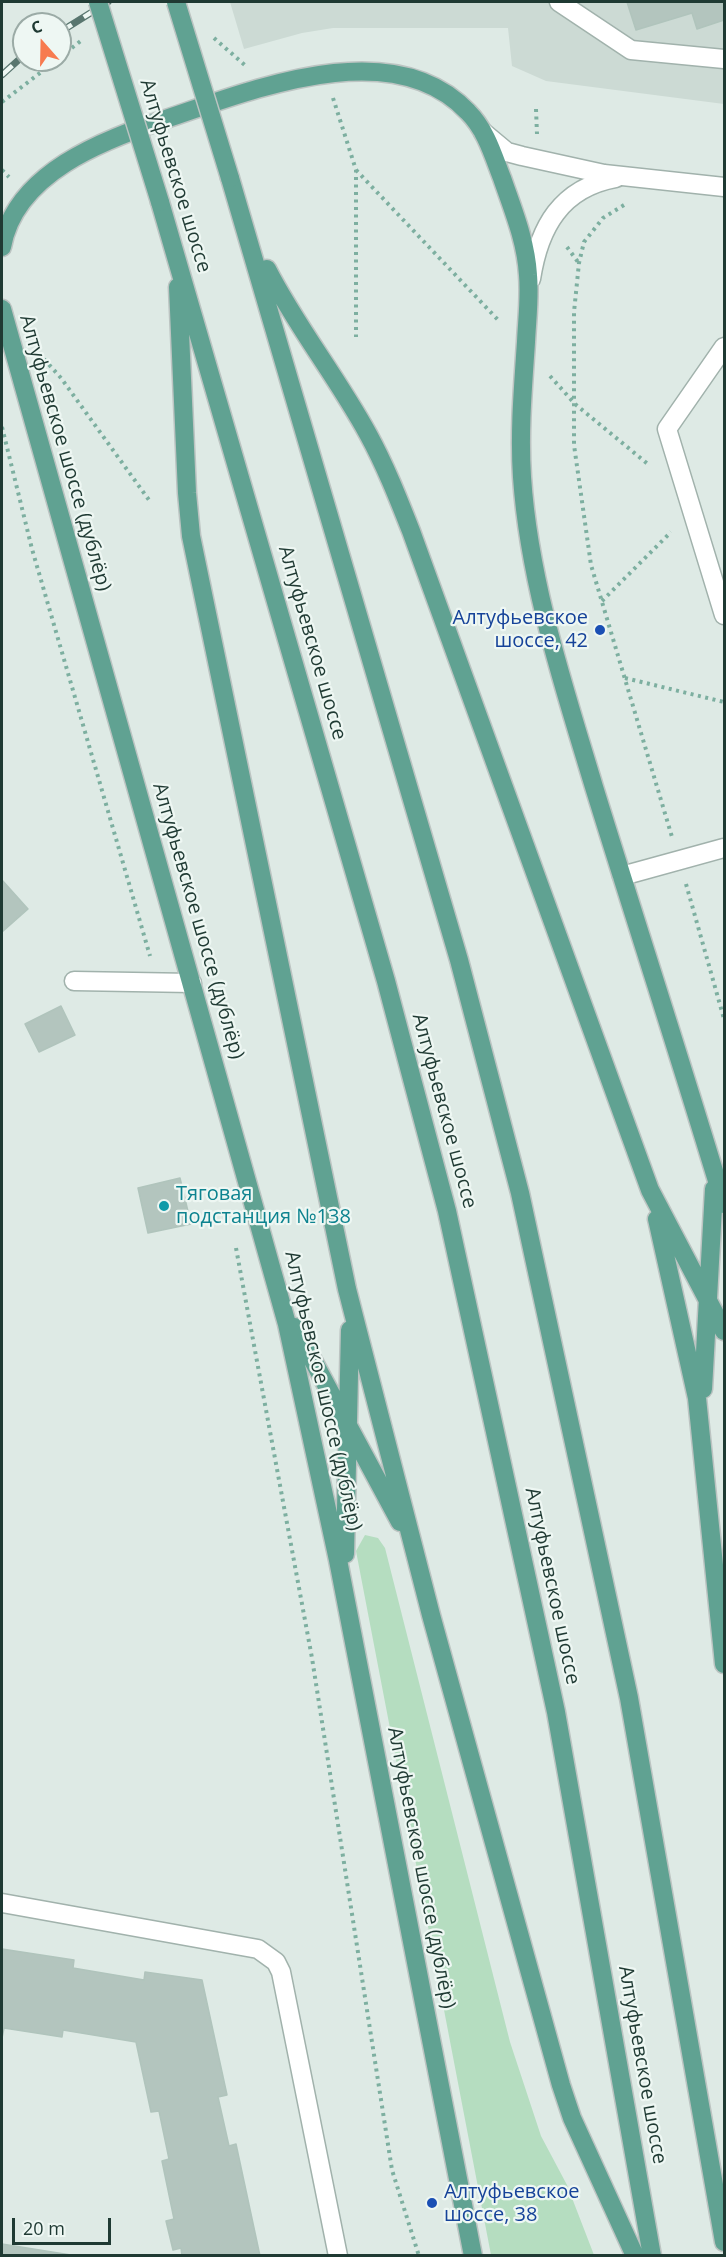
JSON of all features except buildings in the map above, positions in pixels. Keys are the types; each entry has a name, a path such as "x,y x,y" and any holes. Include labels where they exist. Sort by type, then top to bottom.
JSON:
{"main road":[{"name":"Алтуфьевское шоссе","path":"98,2 174,246 386,981 447,1211 556,1712 652,2256"},
{"path":"176,2 243,218 459,960 522,1204 629,1698 724,2242"},
{"path":"2,241 12,215 26,195 45,178 70,161 146,125 269,86 325,74 371,72 400,75 426,83 455,100 468,112 483,132 521,236 529,290 521,435 525,510 559,665 724,1204"},
{"path":"243,218 279,292 349,402 385,468 411,531 642,1169 657,1216 685,1336 702,1442 724,1664"},
{"path":"174,246 191,536 347,1289 419,1565 561,2085 572,2118 634,2256"},
{"name":"Алтуфьевское шоссе (дублёр)","path":"2,309 276,1280 351,1625 473,2256"},
{"path":"702,1442 715,1199 709,1154"},
{"path":"642,1169 660,1211 724,1331"},
{"path":"276,1280 301,1341 398,1517 419,1565"},
{"path":"347,1289 351,1339 344,1536 351,1625"}],"street":[{"path":"559,2 631,50 724,58"},
{"path":"483,132 507,152 624,176 724,187"},
{"path":"529,290 541,237 562,205 593,184 624,176"},
{"path":"724,347 667,429 724,615"},
{"path":"622,876 724,849"},
{"path":"74,981 192,983"},
{"path":"2,1903 258,1949 276,1962 281,1972 338,2256"}],"path":[{"path":"209,33 269,86"},
{"path":"2,102 41,72"},
{"path":"325,74 356,170 356,337"},
{"path":"630,202 603,218 584,242 574,312 574,446 591,565 724,1019"},
{"path":"61,378 149,500"},
{"path":"2,427 38,572 141,930 160,982"},
{"path":"602,601 692,510"},
{"path":"625,678 724,702"},
{"path":"233,1238 312,1658 392,2170 419,2256"}],"shaded area":[{"path":"230,2 724,2 724,104 546,81 512,66 508,28 333,28 302,33 244,49"}],"green space":[{"path":"365,1535 378,1538 385,1548 510,2042 541,2136 567,2185 594,2255 491,2255 356,1551"}],"railway":[{"path":"72,24 108,2"},
{"path":"2,75 12,66"}],"place":[{"name":"Алтуфьевское шоссе, 42","path":"600,630"},
{"name":"Тяговая подстанция №138","path":"164,1206"},
{"name":"Алтуфьевское шоссе, 38","path":"432,2203"}]}
